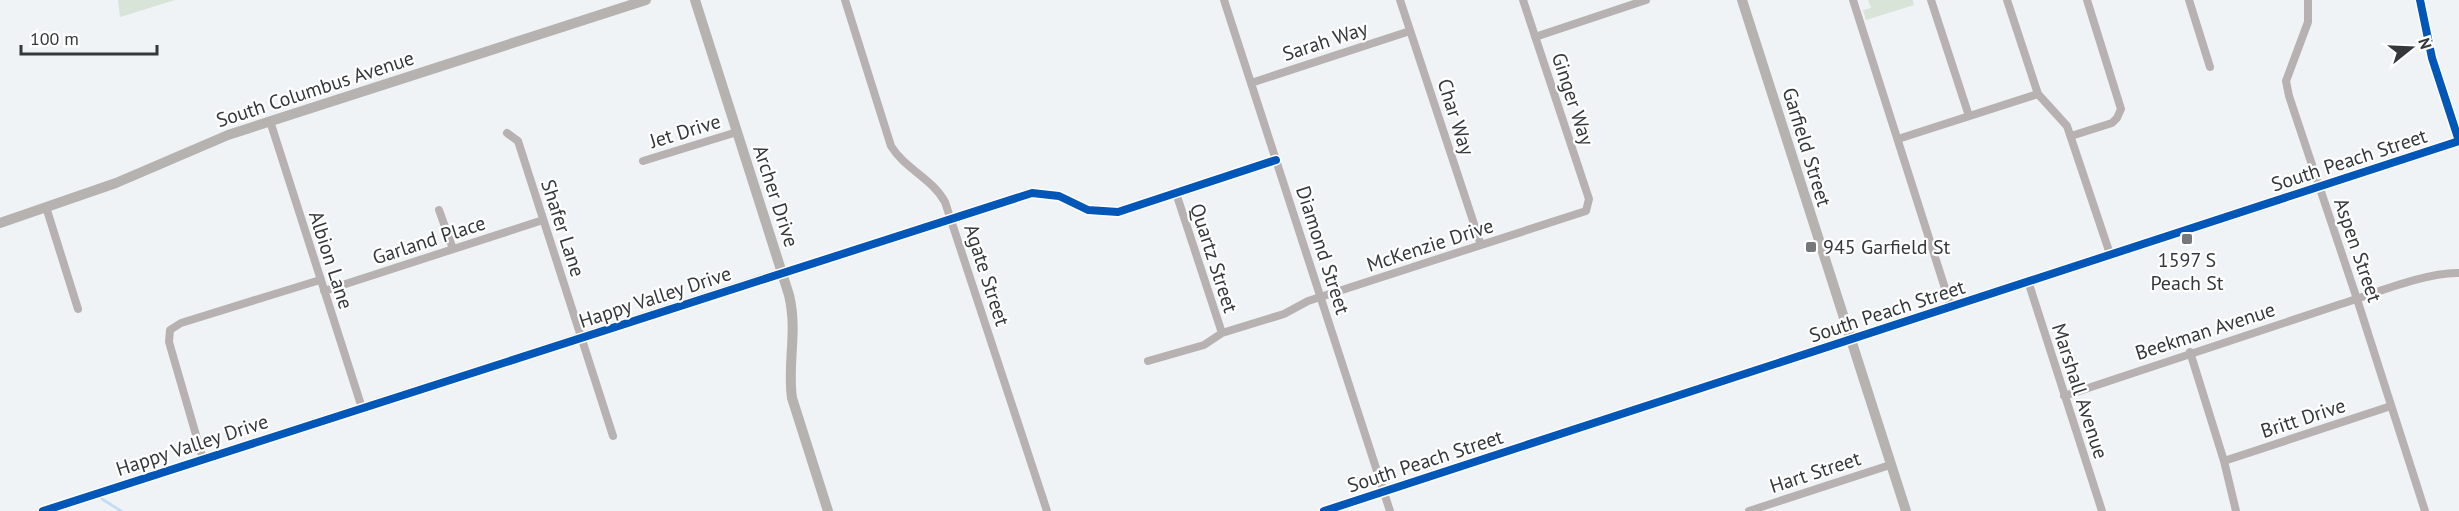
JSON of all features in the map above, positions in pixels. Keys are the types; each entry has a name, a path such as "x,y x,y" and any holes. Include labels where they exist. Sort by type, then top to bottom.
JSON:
{"street":[{"name":"South Columbus Avenue","path":"0,223 116,183 211,142 270,121 646,0"},
{"name":"Archer Drive","path":"695,0 791,303 795,327 790,386 792,398 828,511"},
{"name":"Agate Street","path":"845,0 891,146 904,162 937,188 945,202 1047,511"},
{"name":"Diamond Street","path":"1224,0 1390,511"},
{"name":"Char Way","path":"1400,0 1481,245"},
{"name":"Ginger Way","path":"1523,0 1588,199 1588,208"},
{"path":"1535,37 1646,0"},
{"name":"Garfield Street","path":"1742,0 1906,511"},
{"path":"1853,0 1951,307"},
{"path":"1931,0 1969,116"},
{"path":"2007,0 2038,94 2067,126 2110,254"},
{"path":"2071,136 2112,123 2121,109 2087,0"},
{"path":"2189,0 2210,67"},
{"name":"Aspen Street","path":"2308,0 2310,13 2308,22 2286,81 2289,96 2425,511"},
{"path":"2420,0 2432,58 2459,141"},
{"name":"Sarah Way","path":"1251,83 1410,31"},
{"path":"1898,140 2038,94"},
{"name":"Albion Lane","path":"270,121 362,408"},
{"name":"Jet Drive","path":"643,161 737,132"},
{"name":"Shafer Lane","path":"507,133 518,141 613,436"},
{"name":"South Peach Street","path":"1324,511 2459,141"},
{"name":"Happy Valley Drive","path":"44,511 1032,193 1059,196 1088,210 1118,212 1276,160"},
{"name":"Quartz Street","path":"1176,193 1222,333"},
{"path":"46,207 78,309"},
{"name":"McKenzie Drive","path":"1148,361 1204,345 1222,333 1284,314 1321,297 1581,213 1588,208"},
{"path":"440,210 453,249"},
{"name":"Garland Place","path":"324,291 543,220"},
{"name":"Beekman Avenue","path":"2064,396 2190,352 2357,299 2426,278 2459,273"},
{"path":"203,459 169,342 170,330 181,323 320,280"},
{"name":"Marshall Avenue","path":"2028,281 2102,511"},
{"path":"2190,352 2224,461 2236,511"},
{"name":"Britt Drive","path":"2224,461 2391,406"},
{"name":"Hart Street","path":"1749,511 1890,465"}],"shaded area":[{"path":"118,0 175,0 120,17"},
{"path":"1868,0 1913,0 1914,5 1866,20 1863,10 1871,8"}],"waterway":[{"path":"102,499 121,511"}],"cycle path":[{"path":"1324,511 2459,141 2432,58 2420,0"},
{"path":"43,511 1032,193 1059,196 1088,210 1118,212 1276,160"}],"place":[{"name":"1597 S Peach St","path":"2187,239"},
{"name":"945 Garfield St","path":"1811,247"}]}
